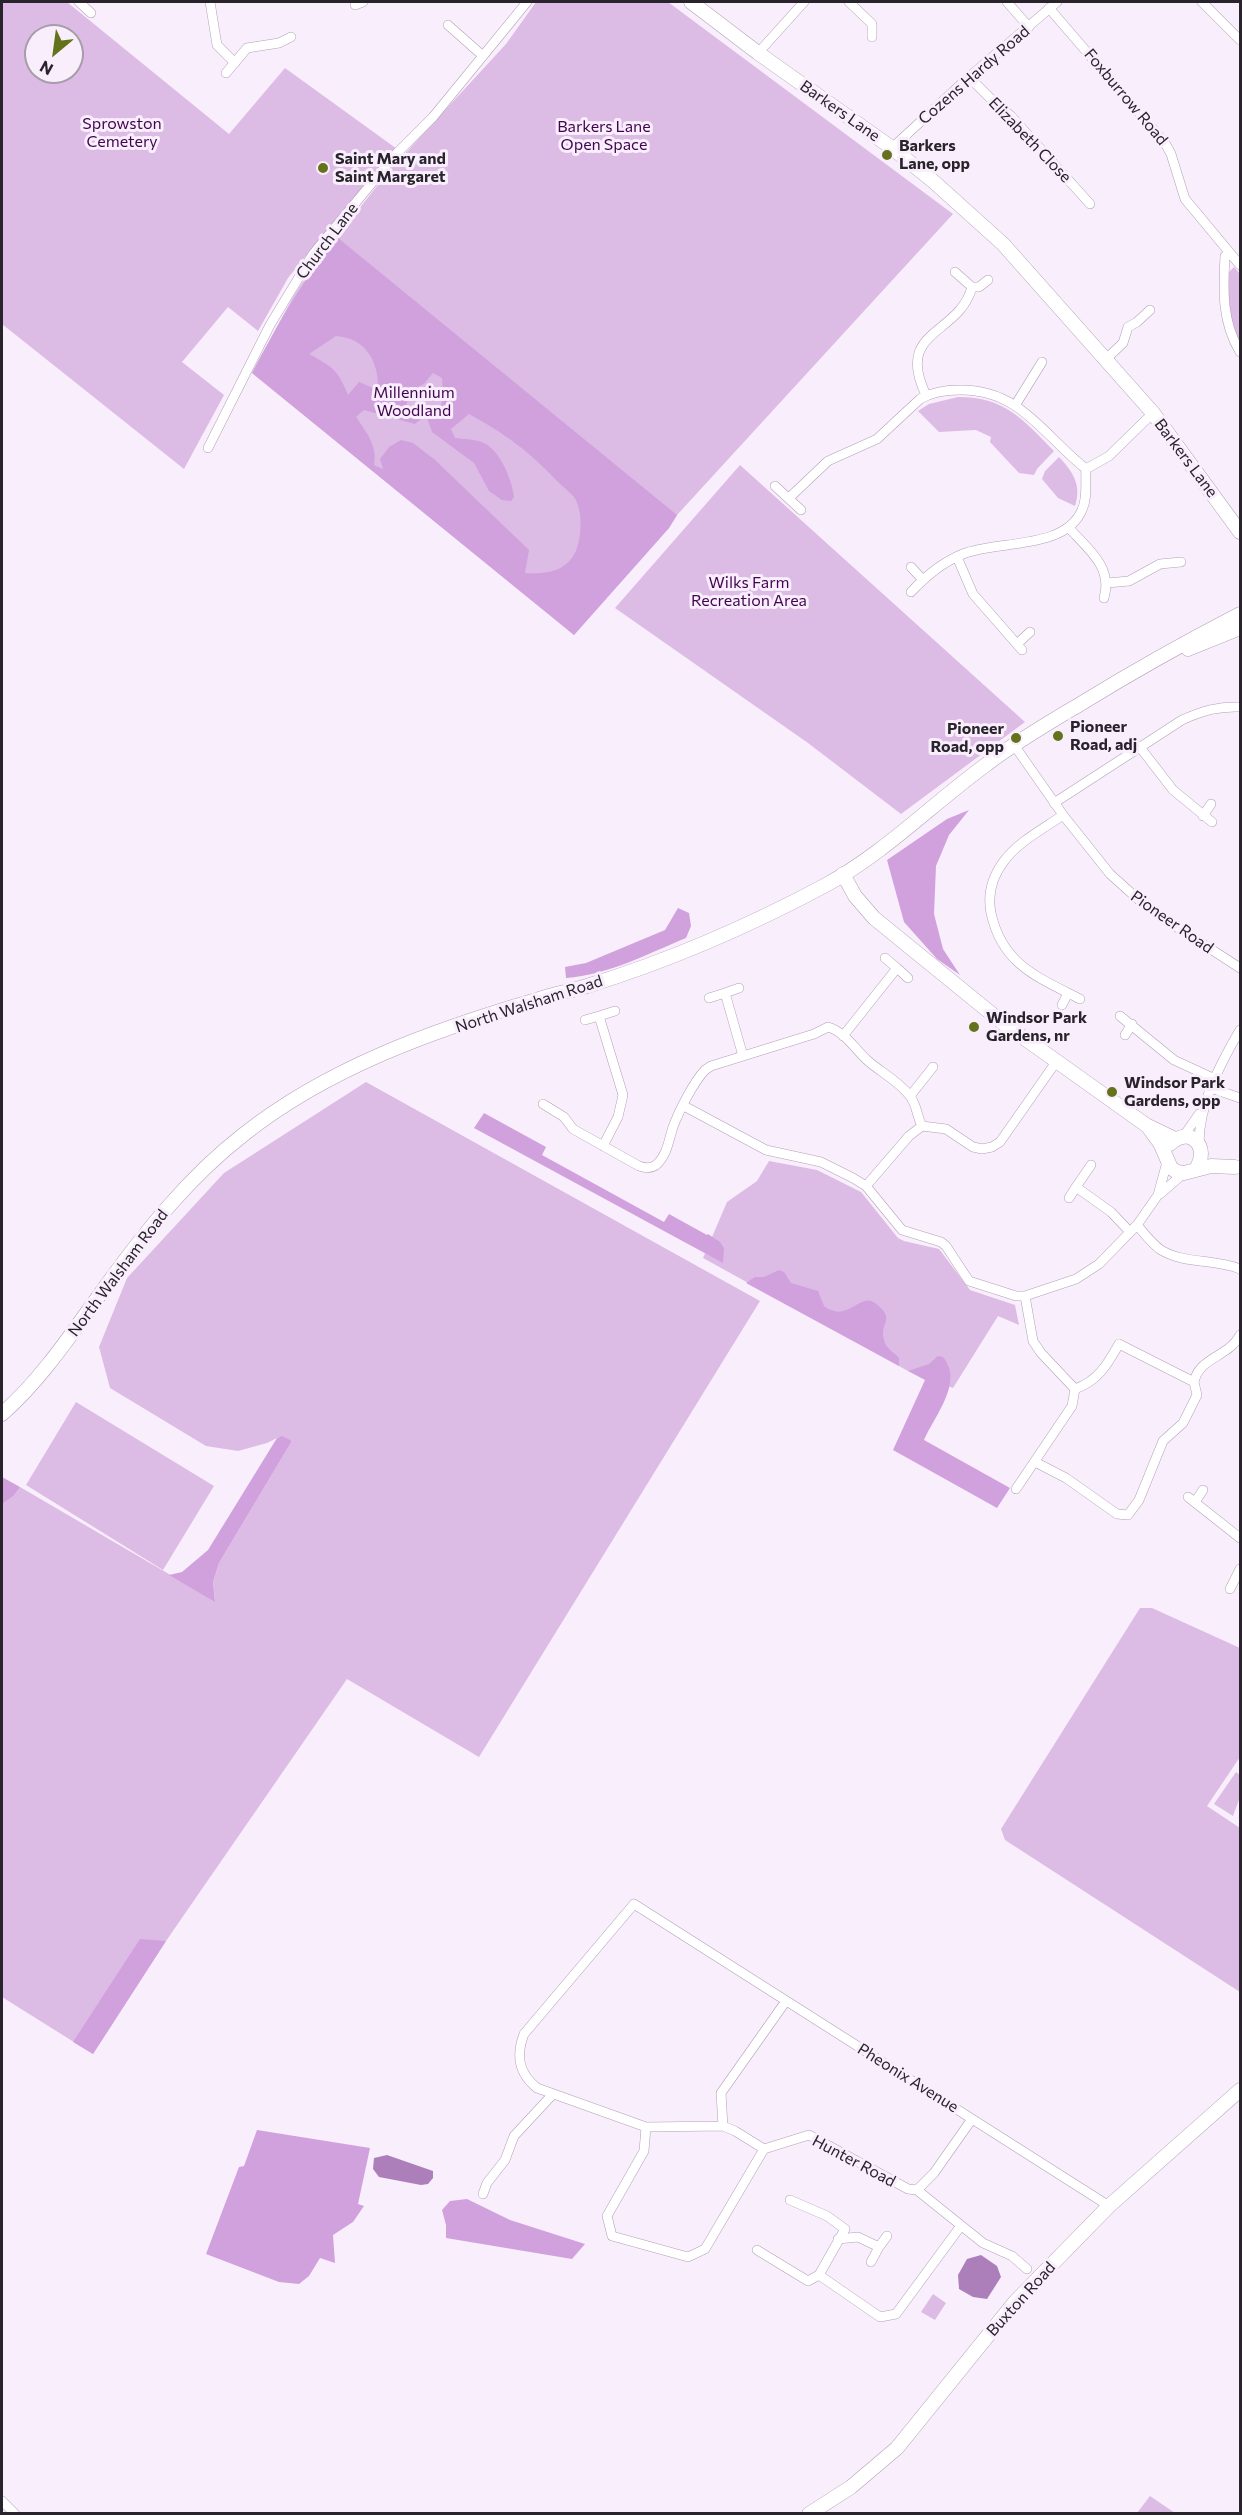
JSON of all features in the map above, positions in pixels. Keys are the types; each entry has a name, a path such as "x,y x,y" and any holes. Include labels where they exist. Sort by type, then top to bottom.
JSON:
{"street":[{"path":"79,2 92,13"},
{"path":"210,2 217,45 235,63"},
{"name":"Church Lane","path":"208,448 270,325 314,254 396,154 433,117 527,2"},
{"name":"Barkers Lane","path":"691,2 758,54 892,148 940,187 1003,244 1153,413 1240,532"},
{"path":"758,54 804,2"},
{"path":"849,2 872,24 872,37"},
{"path":"1007,2 1029,27"},
{"path":"1202,2 1240,40"},
{"name":"Cozens Hardy Road","path":"892,148 969,77 1053,5"},
{"name":"Foxburrow Road","path":"1053,5 1165,143 1172,154 1185,199 1240,265"},
{"path":"448,25 483,56"},
{"path":"226,73 248,48 279,43 291,37"},
{"name":"Elizabeth Close","path":"969,77 1011,116 1090,204"},
{"path":"1229,253 1225,256 1223,291 1226,318 1233,340 1240,352"},
{"path":"955,272 972,287 979,287 988,280"},
{"path":"927,395 920,382 917,366 918,353 925,341 960,311 967,302 972,287"},
{"path":"1106,359 1123,343 1128,327 1150,310"},
{"path":"1017,404 1042,362"},
{"path":"789,498 828,461 877,439 909,408 927,395 952,390 987,392 1017,404 1086,469 1085,501 1082,512 1069,528 1052,537 974,550 946,562 911,592"},
{"path":"1086,469 1109,456 1153,413"},
{"path":"775,486 801,510"},
{"path":"1069,528 1097,559 1107,583 1104,598"},
{"path":"957,557 973,594 1020,647 1030,632"},
{"path":"1107,583 1129,581 1160,564 1181,562"},
{"path":"911,567 923,580"},
{"name":"North Walsham Road","path":"2,1414 32,1384 68,1340 168,1206 220,1154 280,1108 323,1083 398,1048 477,1019 587,986 704,943 825,885 912,826 985,765 1014,745 1125,675 1240,614"},
{"name":"North Walsham Road","path":"1125,675 1240,628"},
{"path":"1054,803 1165,729 1205,710 1240,707"},
{"name":"Pioneer Road","path":"1014,745 1054,803 1110,874 1130,893 1175,928 1240,968"},
{"path":"1139,746 1173,790 1212,822"},
{"path":"1203,816 1211,804"},
{"path":"1063,815 1015,849 1003,861 991,883 988,899 994,926 1004,948 1036,976 1080,999"},
{"path":"843,874 855,896 888,931 1003,1023 1146,1125 1179,1138 1192,1138 1201,1148 1238,1168"},
{"path":"885,958 908,978"},
{"path":"843,1036 897,968"},
{"path":"710,998 740,988"},
{"path":"725,993 743,1056"},
{"path":"1062,1005 1068,993"},
{"path":"585,1020 615,1011"},
{"path":"599,1016 623,1095 618,1117 603,1146"},
{"path":"1120,1016 1174,1060 1240,1098"},
{"path":"1125,1035 1132,1024"},
{"path":"543,1104 559,1107 573,1129 639,1166 654,1167 670,1140 674,1124 705,1070 814,1034 828,1027 854,1044 865,1058 910,1096 922,1126"},
{"path":"684,1106 766,1150 821,1162 866,1186 902,1230 941,1242 946,1246 969,1281 1016,1296 1025,1296 1089,1272 1133,1228 1158,1195 1202,1160 1199,1126 1206,1101 1240,1030"},
{"path":"866,1186 909,1136 922,1126 946,1129 973,1147 993,1150 1056,1062"},
{"path":"910,1096 933,1067"},
{"path":"1158,1195 1168,1146 1191,1129 1206,1101"},
{"path":"1146,1125 1171,1168 1190,1171 1211,1166 1238,1168"},
{"path":"1069,1198 1091,1165"},
{"path":"1076,1187 1161,1250 1198,1261 1228,1264 1240,1269"},
{"path":"1016,1490 1072,1406 1074,1389 1033,1341 1025,1296"},
{"path":"1035,1462 1066,1478 1117,1514 1128,1515 1139,1500 1163,1441 1183,1423 1196,1401 1194,1382 1203,1365 1231,1349 1240,1335"},
{"path":"1074,1389 1092,1381 1104,1369 1119,1344 1194,1382"},
{"path":"1203,1490 1192,1499 1240,1538"},
{"path":"1230,1589 1240,1569"},
{"name":"Pheonix Avenue","path":"553,2094 537,2088 526,2079 518,2051 524,2034 634,1904 1109,2206"},
{"path":"723,2126 721,2093 786,2001"},
{"name":"Buxton Road","path":"809,2514 851,2487 897,2448 1016,2302 1109,2206 1240,2090"},
{"path":"483,2194 487,2183 505,2160 514,2136 553,2094 646,2127 723,2126 765,2149 705,2249 688,2257 612,2236 607,2216 645,2151 646,2127"},
{"path":"917,2190 934,2173 972,2119"},
{"name":"Hunter Road","path":"765,2149 809,2135 908,2189 917,2190 960,2227 983,2243 1012,2256 1027,2269"},
{"path":"478,2177 487,2183"},
{"path":"756,2250 808,2281 819,2275 845,2229 827,2216 790,2200"},
{"path":"819,2275 880,2317 896,2314 960,2227"},
{"path":"871,2262 886,2236"},
{"path":"838,2239 858,2237 879,2247"},
{"path":"2,2501 15,2514"}],"green space":[{"name":"Sprowston Cemetery","path":"2,2 67,2 229,134 285,68 397,149 392,151 288,278 258,331 228,307 182,362 224,395 184,469 2,324"},
{"name":"Barkers Lane Open Space","path":"536,2 668,2 953,214 677,515 669,528 574,635 252,373 309,272 388,172 506,44"},
{"path":"1234,267 1240,274 1240,347 1228,317 1228,273"},
{"path":"958,397 989,401 1012,412 1054,451 1034,475 1019,473 990,442 991,437 976,430 939,432 918,411 929,404"},
{"path":"1059,457 1077,485 1075,506 1058,498 1042,479 1045,471"},
{"name":"Wilks Farm Recreation Area","path":"740,465 1025,722 901,814 808,743 615,608"},
{"path":"366,1082 760,1301 479,1757 347,1679 166,1941 93,2054 2,1997 2,1496 20,1487 215,1601 213,1582 219,1563 292,1441 279,1437 267,1443 238,1451 206,1446 110,1388 99,1347 127,1278 224,1173"},
{"path":"769,1161 817,1170 861,1192 898,1238 939,1249 970,1290 1015,1305 1019,1325 998,1316 953,1388 908,1371 703,1258 727,1202 757,1181"},
{"path":"76,1402 214,1486 163,1570 26,1485"},
{"path":"1140,1608 1152,1608 1240,1648 1240,1757 1207,1806 1240,1828 1240,1992 1005,1840 1001,1829"},
{"path":"1236,1772 1240,1775 1240,1797 1233,1816 1214,1804"},
{"path":"933,2294 946,2303 935,2320 921,2312"},
{"path":"1150,2496 1175,2513 1137,2513"}],"shaded area":[{"name":"Millennium Woodland","path":"338,238 677,515 669,528 574,635 252,373 291,303","holes":["336,336 355,341 369,353 376,370 378,390 359,382 348,395 334,370 309,354","433,373 442,378 443,398 440,410 407,406 407,392 424,384","364,410 415,424 426,415 432,432 474,463 489,491 502,500 511,501 514,497 511,482 495,452 481,442 455,438 451,429 469,414 494,428 527,452 574,497 579,509 580,531 578,545 572,558 555,570 525,573 529,550 434,459 413,443 401,440 389,447 380,459 383,469 374,465 373,445 356,417"]},
{"path":"969,810 949,835 936,866 934,914 943,949 960,975 937,959 904,922 887,860 947,819"},
{"path":"678,908 689,913 691,926 686,938 597,973 566,978 565,967 586,963 665,930"},
{"path":"484,1113 546,1147 542,1155 664,1222 669,1214 708,1234 720,1242 724,1248 723,1263 474,1128"},
{"path":"779,1270 784,1272 791,1283 818,1291 824,1306 833,1311 845,1310 865,1301 875,1303 885,1313 884,1340 888,1348 899,1358 899,1366 746,1283 755,1277 764,1277"},
{"path":"938,1356 943,1357 949,1367 949,1388 924,1440 1010,1488 997,1508 893,1450 925,1380 908,1371 929,1364"},
{"path":"282,1436 292,1441 219,1563 213,1582 215,1602 169,1575 182,1572 208,1550 277,1438"},
{"path":"2,1477 20,1487 3,1503"},
{"path":"140,1939 166,1941 93,2054 73,2042"},
{"path":"257,2130 370,2148 358,2204 364,2206 353,2222 333,2235 335,2263 320,2258 309,2276 299,2284 279,2282 206,2254 239,2167 244,2166"},
{"path":"387,2155 433,2171 433,2178 428,2184 421,2185 379,2177 373,2169 374,2158"},
{"path":"467,2199 510,2220 585,2244 572,2259 446,2238 446,2225 442,2210 450,2201"},
{"path":"981,2255 997,2266 1001,2277 987,2299 973,2297 959,2289 958,2275 967,2259"}],"place":[{"name":"Barkers Lane, opp","path":"887,155"},
{"name":"Saint Mary and Saint Margaret","path":"323,168"},
{"name":"Pioneer Road, adj","path":"1058,736"},
{"name":"Pioneer Road, opp","path":"1016,738"},
{"name":"Windsor Park Gardens, nr","path":"974,1027"},
{"name":"Windsor Park Gardens, opp","path":"1112,1092"}]}
